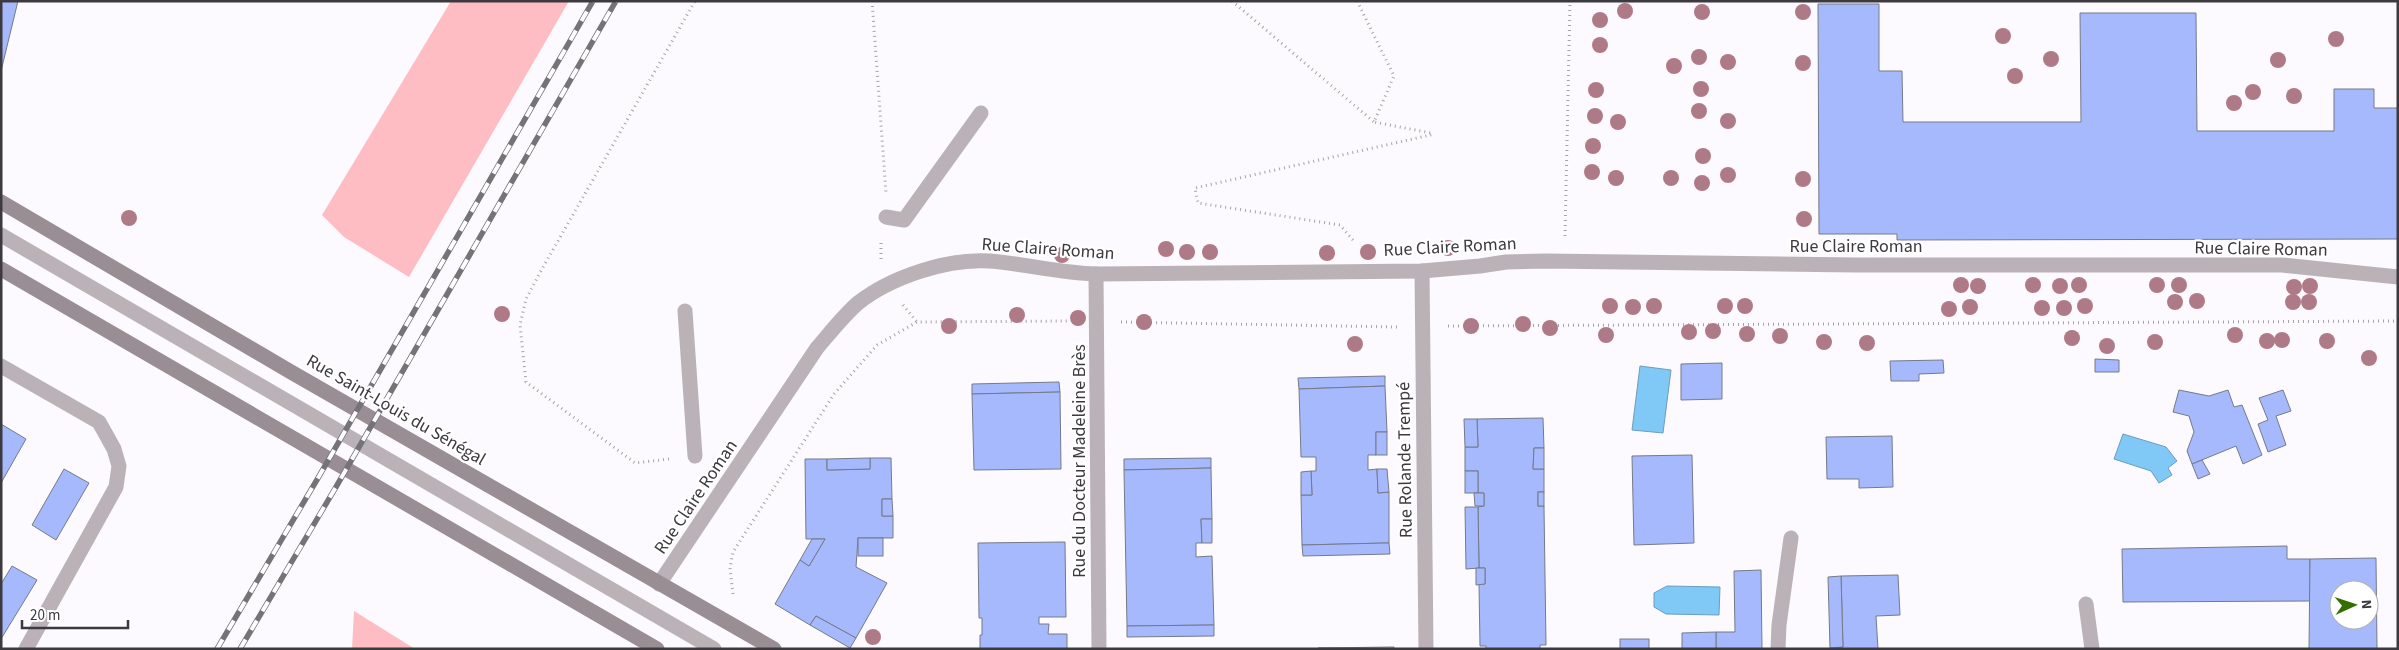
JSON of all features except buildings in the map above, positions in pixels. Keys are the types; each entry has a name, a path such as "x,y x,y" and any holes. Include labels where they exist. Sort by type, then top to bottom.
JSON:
{"street":[{"path":"886,217 904,220 981,113"},
{"name":"Rue Saint-Louis du Sénégal","path":"1,202 774,649"},
{"path":"1,235 714,649"},
{"name":"Rue Claire Roman","path":"659,584 817,348 859,302 890,284 921,270 989,261 1069,273 1096,274 1422,271 1506,262 1546,261 1876,265 2282,265 2398,277"},
{"path":"1,269 657,649"},
{"name":"Rue Rolande Trempé","path":"1422,271 1426,649"},
{"name":"Rue du Docteur Madeleine Brès","path":"1096,274 1099,649"},
{"path":"684,311 694,456"},
{"path":"1,366 99,422 114,449 119,466 116,487 26,649"},
{"path":"1778,649 1779,625 1791,538"},
{"path":"2086,604 2092,649"}],"path":[{"path":"694,456 635,463 526,382 520,325 526,299 542,269 696,1"},
{"path":"872,1 886,217 880,242 882,267 890,284 917,322"},
{"path":"1232,1 1374,122 1434,134 1195,188 1198,204 1340,225 1353,240"},
{"path":"1357,1 1394,76 1374,122"},
{"path":"1565,241 1570,1"},
{"path":"734,597 730,568 733,552 834,394 877,345 917,322 1096,322 1344,328 2398,321"}],"shaded area":[{"path":"451,1 569,1 409,277 344,237 322,215"},
{"path":"354,611 415,649 352,649"}],"water":[{"path":"1640,366 1671,370 1663,433 1632,430"},
{"path":"2123,434 2166,447 2177,461 2168,468 2172,475 2159,483 2151,471 2114,459"},
{"path":"1667,586 1720,587 1719,615 1666,614 1654,607 1654,593"}],"railway":[{"path":"217,649 318,478 593,1"},
{"path":"240,649 336,487 616,1"}]}
